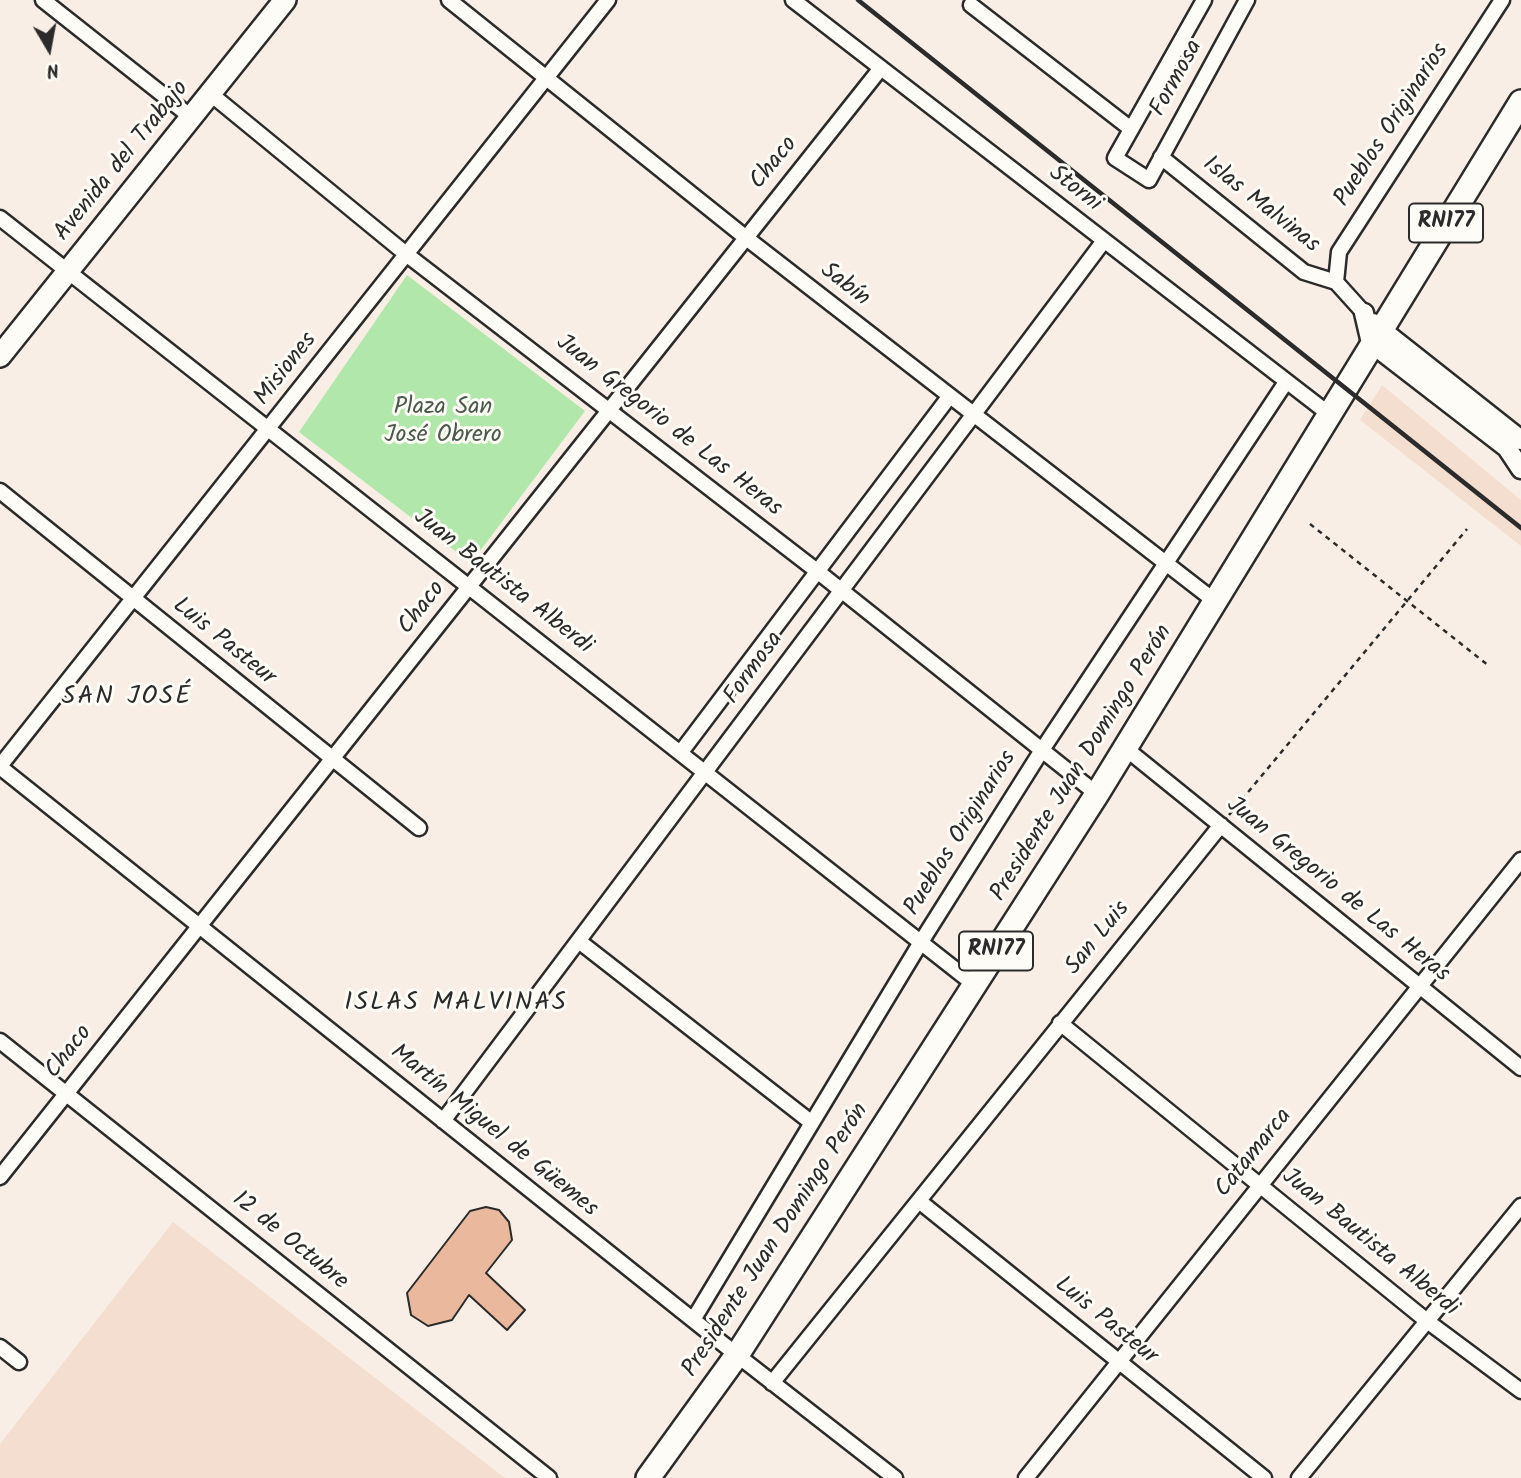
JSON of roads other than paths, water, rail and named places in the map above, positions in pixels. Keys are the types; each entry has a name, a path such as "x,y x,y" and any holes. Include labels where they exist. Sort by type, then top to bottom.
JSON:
{"main road":[{"name":"Avenida del Trabajo","path":"0,356 191,117 212,95 285,0"},
{"name":"Presidente Juan Domingo Perón","path":"654,1476 737,1355 1097,794 1521,102"}],"street":[{"path":"43,0 191,117"},
{"name":"Sabín","path":"449,0 745,237 1216,602"},
{"name":"Misiones","path":"0,766 131,598 270,430 608,0"},
{"name":"Storni","path":"793,0 1329,414"},
{"name":"Formosa","path":"1205,0 1115,158 1149,180 1247,0"},
{"name":"Pueblos Originarios","path":"1336,282 1339,252 1502,0"},
{"path":"971,5 1131,129"},
{"name":"Chaco","path":"0,1177 881,68"},
{"name":"Juan Gregorio de Las Heras","path":"212,95 406,254 817,571 1097,794"},
{"name":"Islas Malvinas","path":"1161,157 1304,272 1336,282 1364,313"},
{"name":"Juan Bautista Alberdi","path":"0,218 975,985"},
{"name":"Formosa","path":"443,1122 707,773 971,414 1103,242"},
{"path":"1364,313 1376,336 1507,448 1520,465"},
{"path":"1376,336 1521,440"},
{"name":"Pueblos Originarios","path":"692,1320 921,942 1042,750 1286,382"},
{"name":"Formosa","path":"681,752 949,397"},
{"name":"Luis Pasteur","path":"0,491 419,828"},
{"name":"Juan Gregorio de Las Heras","path":"1125,748 1521,1068"},
{"name":"Martín Miguel de Güemes","path":"0,766 443,1122 895,1478"},
{"name":"San Luis","path":"772,1383 1220,825"},
{"name":"Catamarca","path":"1027,1478 1521,860"},
{"path":"580,942 812,1123"},
{"name":"Juan Bautista Alberdi","path":"1060,1023 1427,1321 1521,1391"},
{"name":"12 de Octubre","path":"0,1041 549,1478"},
{"name":"Luis Pasteur","path":"919,1201 1264,1478"},
{"path":"1299,1478 1521,1206"},
{"path":"0,1347 19,1362"}],"railway":[{"path":"858,0 1521,528"}],"district":[{"name":"SAN JOSÉ","path":"127,699"},
{"name":"ISLAS MALVINAS","path":"456,1005"}],"park label":[{"name":"Plaza San José Obrero","path":"443,423"}]}
